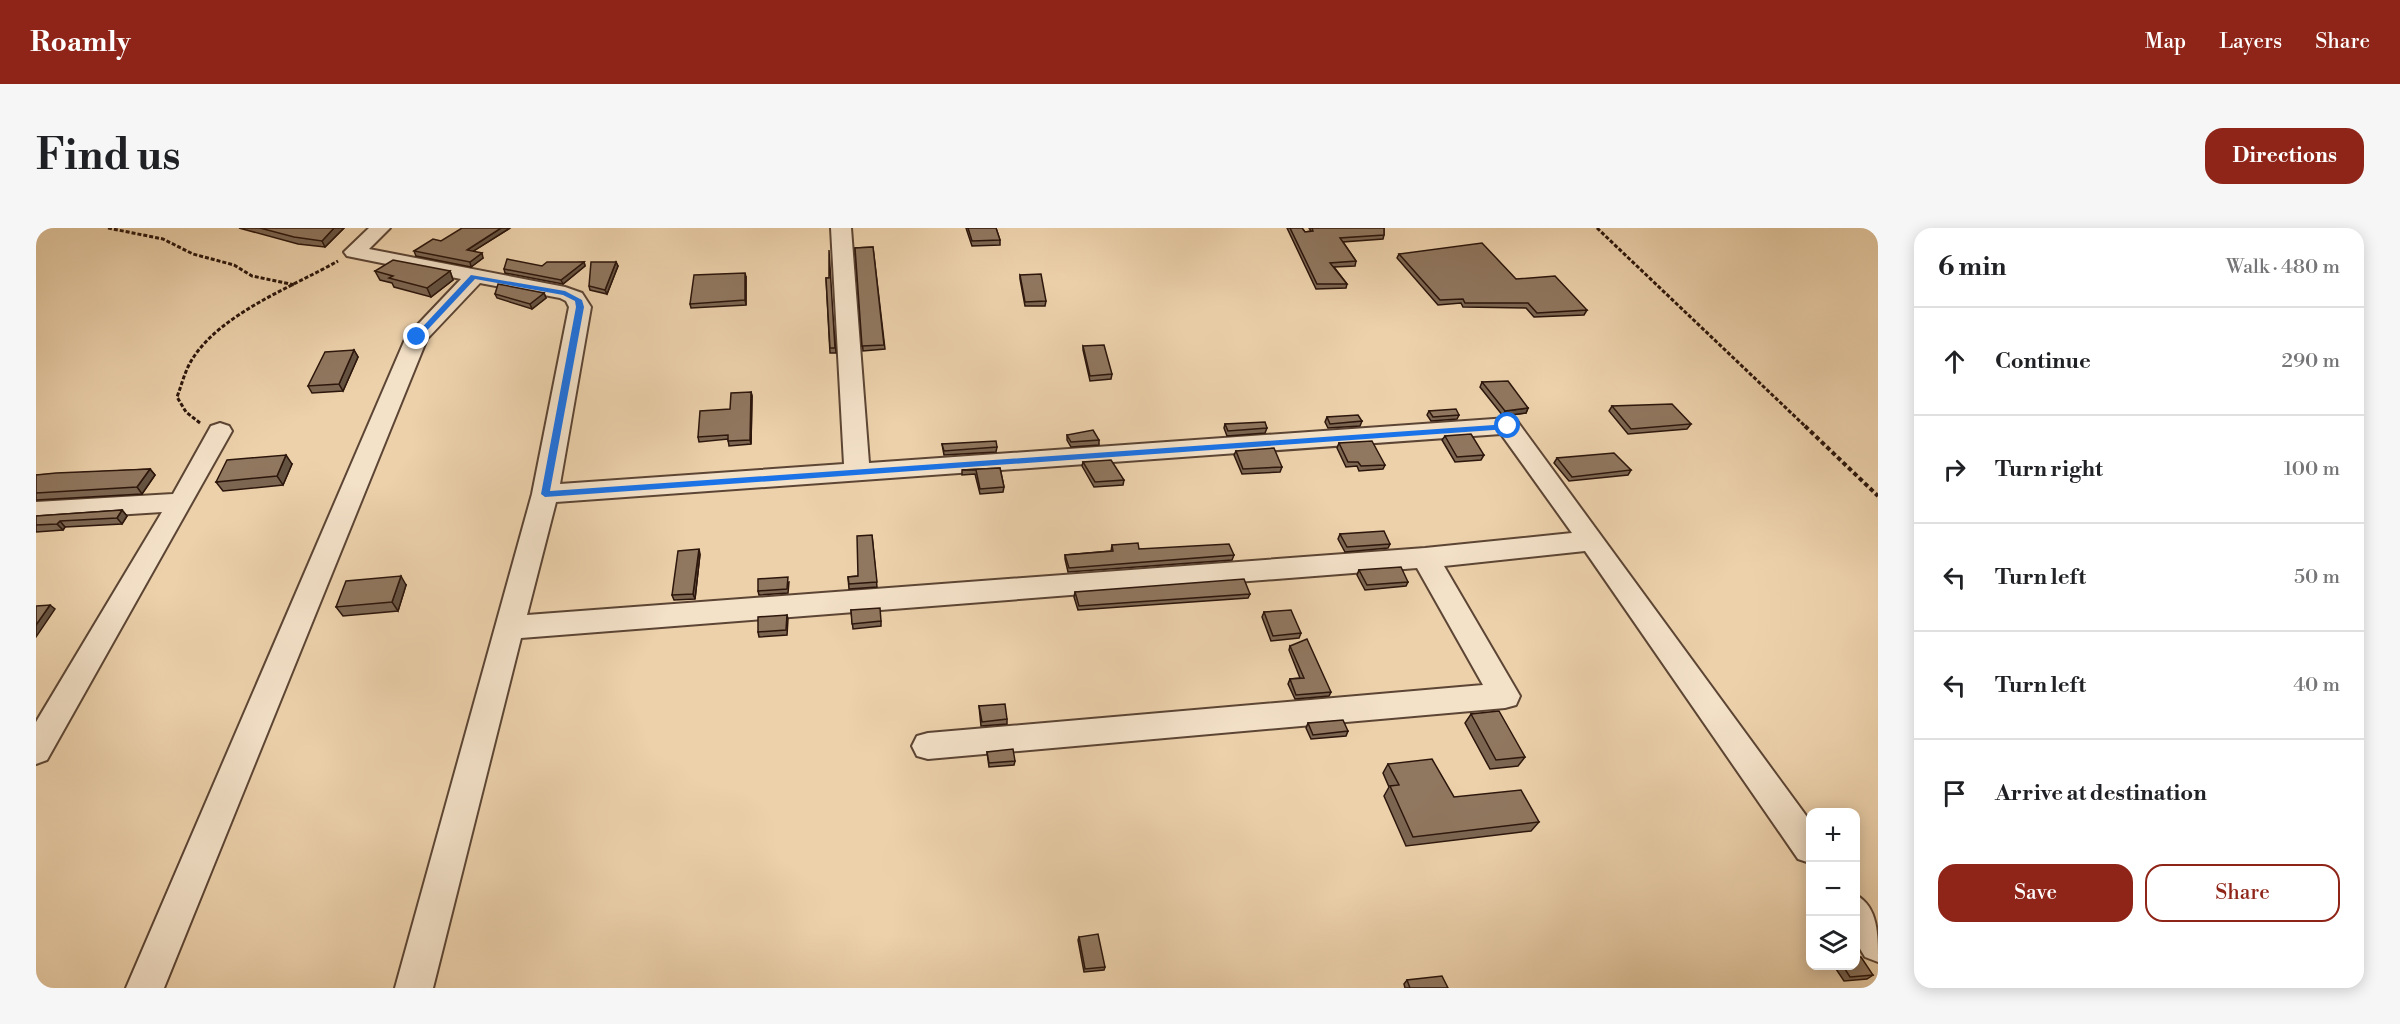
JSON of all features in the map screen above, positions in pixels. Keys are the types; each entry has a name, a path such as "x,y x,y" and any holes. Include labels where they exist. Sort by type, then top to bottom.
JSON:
{"street":[{"path":"354,252 380,228"},
{"path":"841,228 857,472"},
{"path":"354,252 565,293 575,297 580,303 545,494 414,988"},
{"path":"145,988 417,337 474,277"},
{"path":"545,494 1508,426 1806,842"},
{"path":"36,750 220,431"},
{"path":"36,511 181,502"},
{"path":"508,628 1425,558 1592,541"},
{"path":"928,746 1505,696 1425,558"},
{"path":"1859,916 1878,944"}],"path":[{"path":"108,228 163,239 193,254 234,266 252,276 296,286"},
{"path":"1597,228 1878,495"},
{"path":"220,431 192,418 181,407 177,396 194,357 209,339 228,323 354,252"}],"building":[{"path":"260,228 334,228 322,241 294,237"},
{"path":"462,228 501,228 467,250 482,253 470,262 414,251 433,239 441,241"},
{"path":"968,228 996,228 1000,240 972,241"},
{"path":"1290,228 1302,228 1305,232 1313,231 1312,228 1384,228 1384,235 1340,238 1356,261 1330,263 1347,284 1317,284"},
{"path":"1482,243 1516,279 1555,276 1587,310 1537,313 1528,303 1465,303 1463,299 1440,300 1399,254"},
{"path":"873,247 884,345 862,346 855,248"},
{"path":"829,250 835,348 830,348 826,278 829,278"},
{"path":"507,259 542,266 547,262 584,262 561,280 504,269"},
{"path":"393,260 450,271 427,288 389,278 393,276 375,271"},
{"path":"591,262 616,262 605,290 589,286"},
{"path":"745,273 745,300 690,304 694,275"},
{"path":"1041,274 1046,301 1025,302 1020,275"},
{"path":"498,284 544,293 530,304 495,294"},
{"path":"1104,345 1112,374 1090,376 1083,346"},
{"path":"354,350 339,384 308,386 325,352"},
{"path":"1508,381 1528,408 1505,411 1482,382"},
{"path":"751,392 750,440 728,441 728,435 698,437 700,411 730,409 731,393"},
{"path":"1672,404 1691,424 1631,429 1612,406"},
{"path":"1456,409 1459,415 1433,417 1429,411"},
{"path":"1358,415 1362,421 1330,424 1327,417"},
{"path":"1265,422 1267,428 1228,431 1225,424"},
{"path":"1093,430 1099,440 1071,442 1067,435"},
{"path":"1471,434 1484,455 1457,457 1445,436"},
{"path":"996,441 997,447 944,451 942,444"},
{"path":"1372,441 1385,465 1361,466 1358,462 1348,462 1339,443"},
{"path":"1274,448 1282,467 1243,469 1236,451"},
{"path":"1614,453 1631,470 1572,477 1557,458"},
{"path":"286,455 277,476 216,482 227,460"},
{"path":"1111,460 1124,480 1095,482 1083,462"},
{"path":"1000,468 1004,487 980,489 976,470 962,470"},
{"path":"150,469 137,487 36,493 36,475"},
{"path":"122,510 117,518 60,521 57,524 36,525 36,516"},
{"path":"1384,531 1390,544 1347,547 1340,534"},
{"path":"872,535 877,582 849,584 848,577 858,576 857,536"},
{"path":"1138,543 1139,549 1229,544 1234,555 1069,568 1065,555 1113,551 1112,545"},
{"path":"699,549 693,594 672,595 678,551"},
{"path":"1401,567 1408,582 1367,585 1359,570"},
{"path":"401,576 392,602 336,607 346,581"},
{"path":"788,577 787,589 758,591 758,579"},
{"path":"1244,579 1250,594 1079,606 1075,592"},
{"path":"50,605 36,625 36,606"},
{"path":"880,608 881,621 852,624 851,610"},
{"path":"1291,610 1301,633 1273,636 1264,612"},
{"path":"787,615 786,630 758,632 758,617"},
{"path":"1307,639 1331,692 1296,695 1290,679 1304,678 1290,646"},
{"path":"1005,704 1007,719 982,722 979,706"},
{"path":"1499,711 1525,757 1496,760 1471,714"},
{"path":"1343,720 1348,731 1313,735 1308,723"},
{"path":"1013,749 1015,761 989,763 987,752"},
{"path":"1432,759 1454,797 1521,790 1539,822 1413,837 1390,786 1399,785 1388,764"},
{"path":"1098,934 1105,967 1085,969 1079,937"},
{"path":"1860,957 1873,975 1850,977 1846,970 1860,970"},
{"path":"1442,976 1448,988 1410,988 1407,980"}],"route":[{"path":"417,337 474,277 565,293 578,300 580,307 545,494 1508,426"}]}
